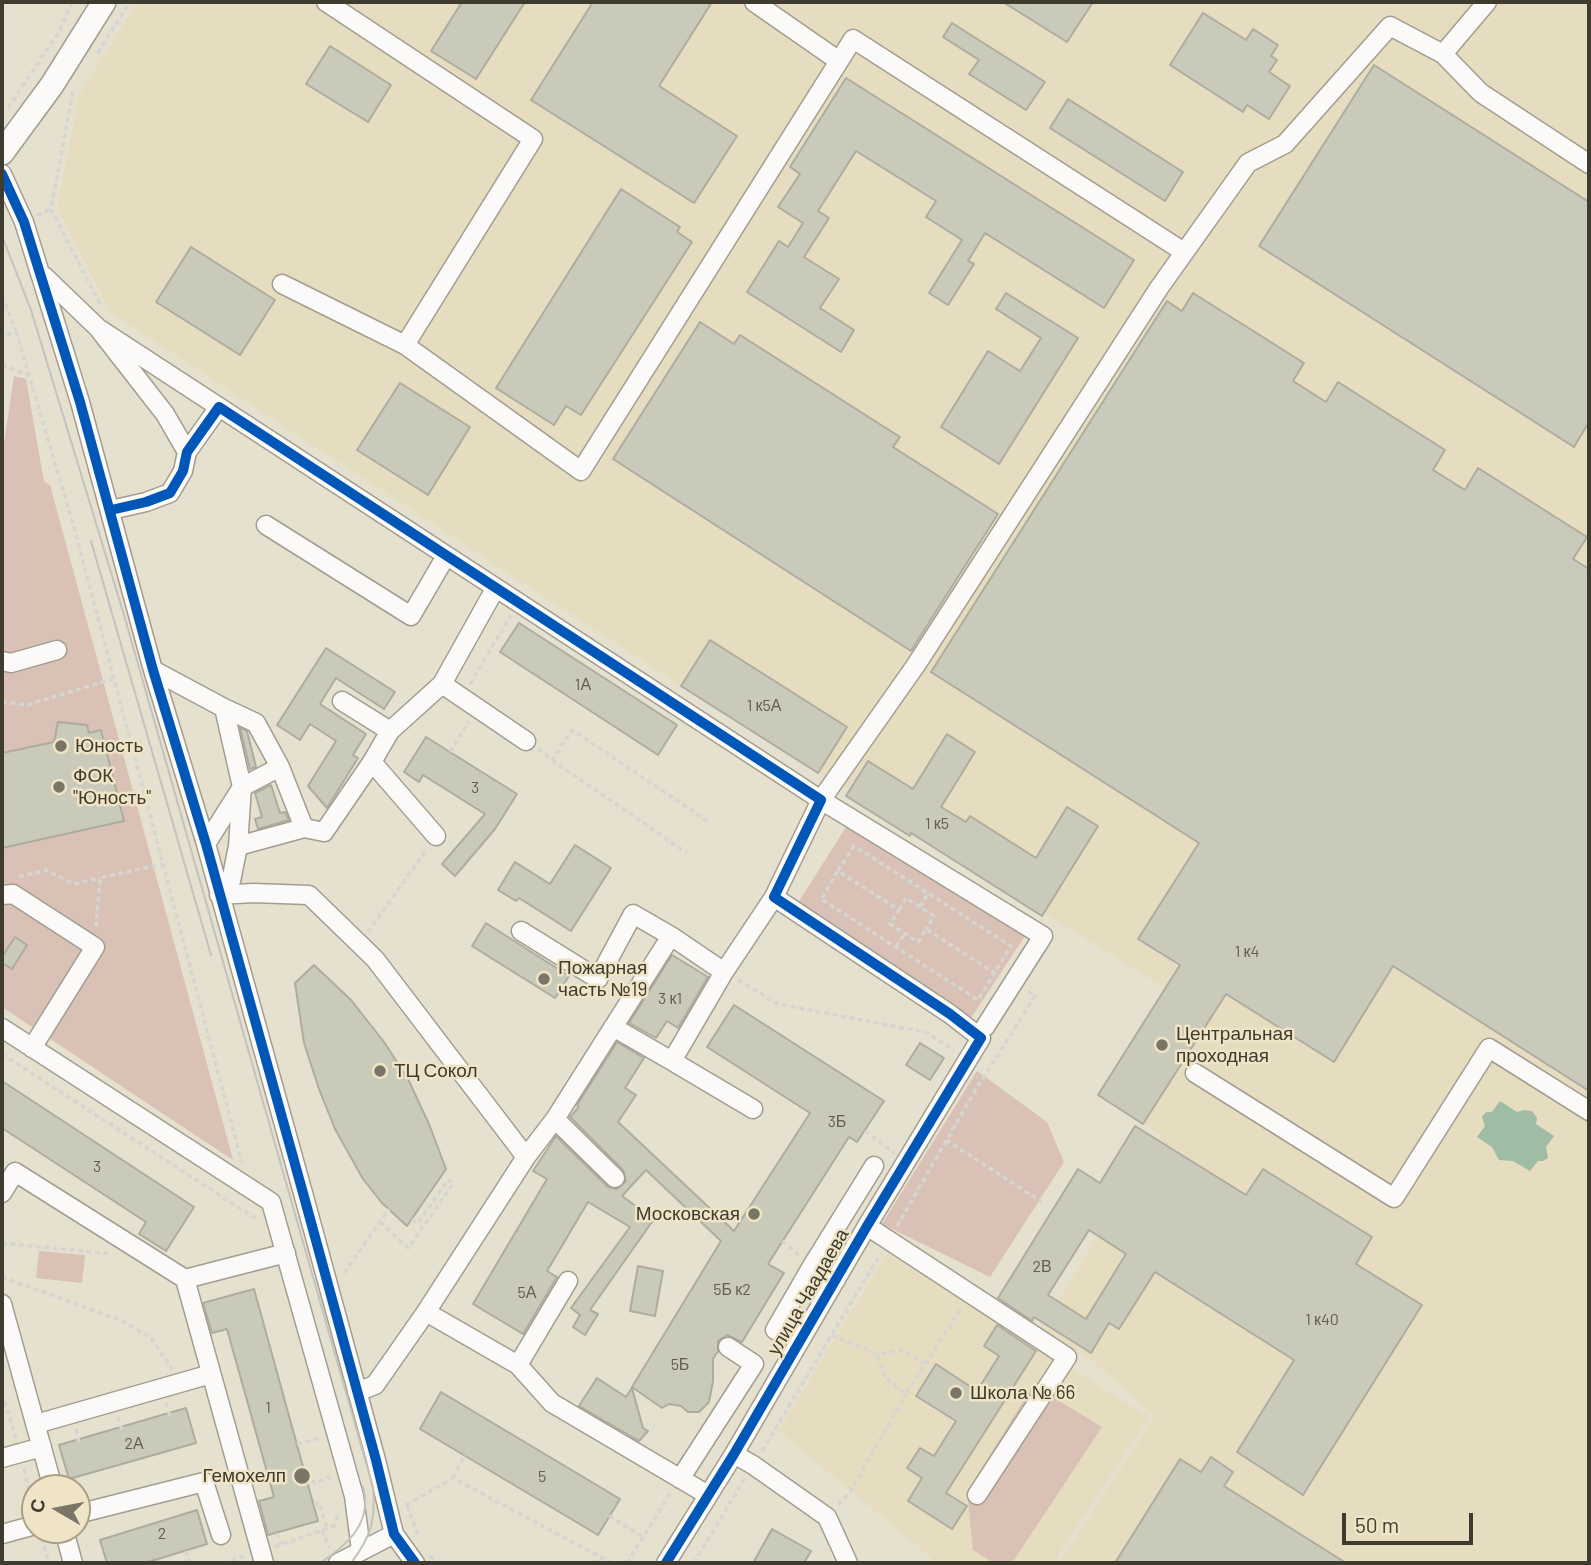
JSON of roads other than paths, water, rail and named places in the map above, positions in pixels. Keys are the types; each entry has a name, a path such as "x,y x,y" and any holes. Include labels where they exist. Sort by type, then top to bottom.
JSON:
{"main road":[{"path":"2,153 52,85 104,2"}],"street":[{"path":"326,2 533,139 405,345"},
{"path":"754,2 839,61"},
{"path":"1443,54 1487,2"},
{"path":"672,1060 724,972 774,897 821,800 916,665 1158,288 1248,163 1284,144 1390,26 1443,54 1480,93 1589,164"},
{"path":"282,284 405,345 581,471 853,39 1184,252"},
{"path":"2,174 24,222 41,273 111,510 153,670 206,844 303,1193 394,1534 415,1563"},
{"path":"41,273 102,322 219,407 821,800"},
{"path":"102,322 187,452"},
{"path":"111,510 170,493 183,471 187,452 219,407"},
{"path":"266,524 411,616 446,556"},
{"path":"238,846 304,828 324,832 390,731 442,684 495,589"},
{"path":"2,662 11,663 57,650"},
{"path":"153,670 256,723 280,767 304,828"},
{"path":"442,684 526,741"},
{"path":"342,701 390,731"},
{"path":"219,895 232,881 238,846 242,787 224,708"},
{"path":"372,762 436,836"},
{"path":"206,844 242,787 280,767"},
{"name":"улица Чаадаева","path":"666,1563 734,1454 867,1226 1043,936 821,800"},
{"path":"2,895 13,894 95,947 32,1048"},
{"path":"219,895 309,895 376,959 526,1157"},
{"path":"774,897 983,1033"},
{"path":"521,931 597,979 633,914 724,972"},
{"path":"356,1392 375,1385 426,1312 526,1157 555,1119 671,936"},
{"path":"613,1027 753,1109"},
{"path":"2,1028 271,1202 355,1496 361,1550"},
{"path":"1195,1073 1394,1198 1489,1048 1589,1111"},
{"path":"555,1119 615,1178"},
{"path":"775,1331 874,1166"},
{"path":"2,1193 15,1172 185,1279 262,1557"},
{"path":"271,1202 303,1193"},
{"path":"867,1226 1068,1357 977,1495"},
{"path":"185,1279 286,1253"},
{"path":"813,1266 823,1275 836,1280"},
{"path":"518,1365 568,1280"},
{"path":"2,1304 50,1474"},
{"path":"426,1312 518,1365 552,1403 708,1495"},
{"path":"680,1479 754,1364 727,1347"},
{"path":"2,1375 19,1370"},
{"path":"36,1424 211,1374"},
{"path":"2,1458 43,1447"},
{"path":"734,1454 827,1517 848,1563"},
{"path":"91,1510 204,1482 220,1535"},
{"path":"2,1534 21,1529"},
{"path":"338,1563 394,1534"},
{"path":"68,1544 73,1563"}],"tram line":[{"path":"2,236 31,310 124,615 373,1487 371,1528 351,1563"},
{"path":"91,541 211,955"},
{"path":"320,1563 340,1549 361,1522 365,1500 363,1487"}],"place":[{"name":"Юность","path":"61,746"},
{"name":"ФОК \"Юность\"","path":"59,787"},
{"name":"Пожарная часть №19","path":"544,979"},
{"name":"Центральная проходная","path":"1162,1045"},
{"name":"ТЦ Сокол","path":"380,1071"},
{"name":"Московская","path":"754,1214"},
{"name":"Школа № 66","path":"956,1393"},
{"name":"Гемохелп","path":"302,1476"}]}
